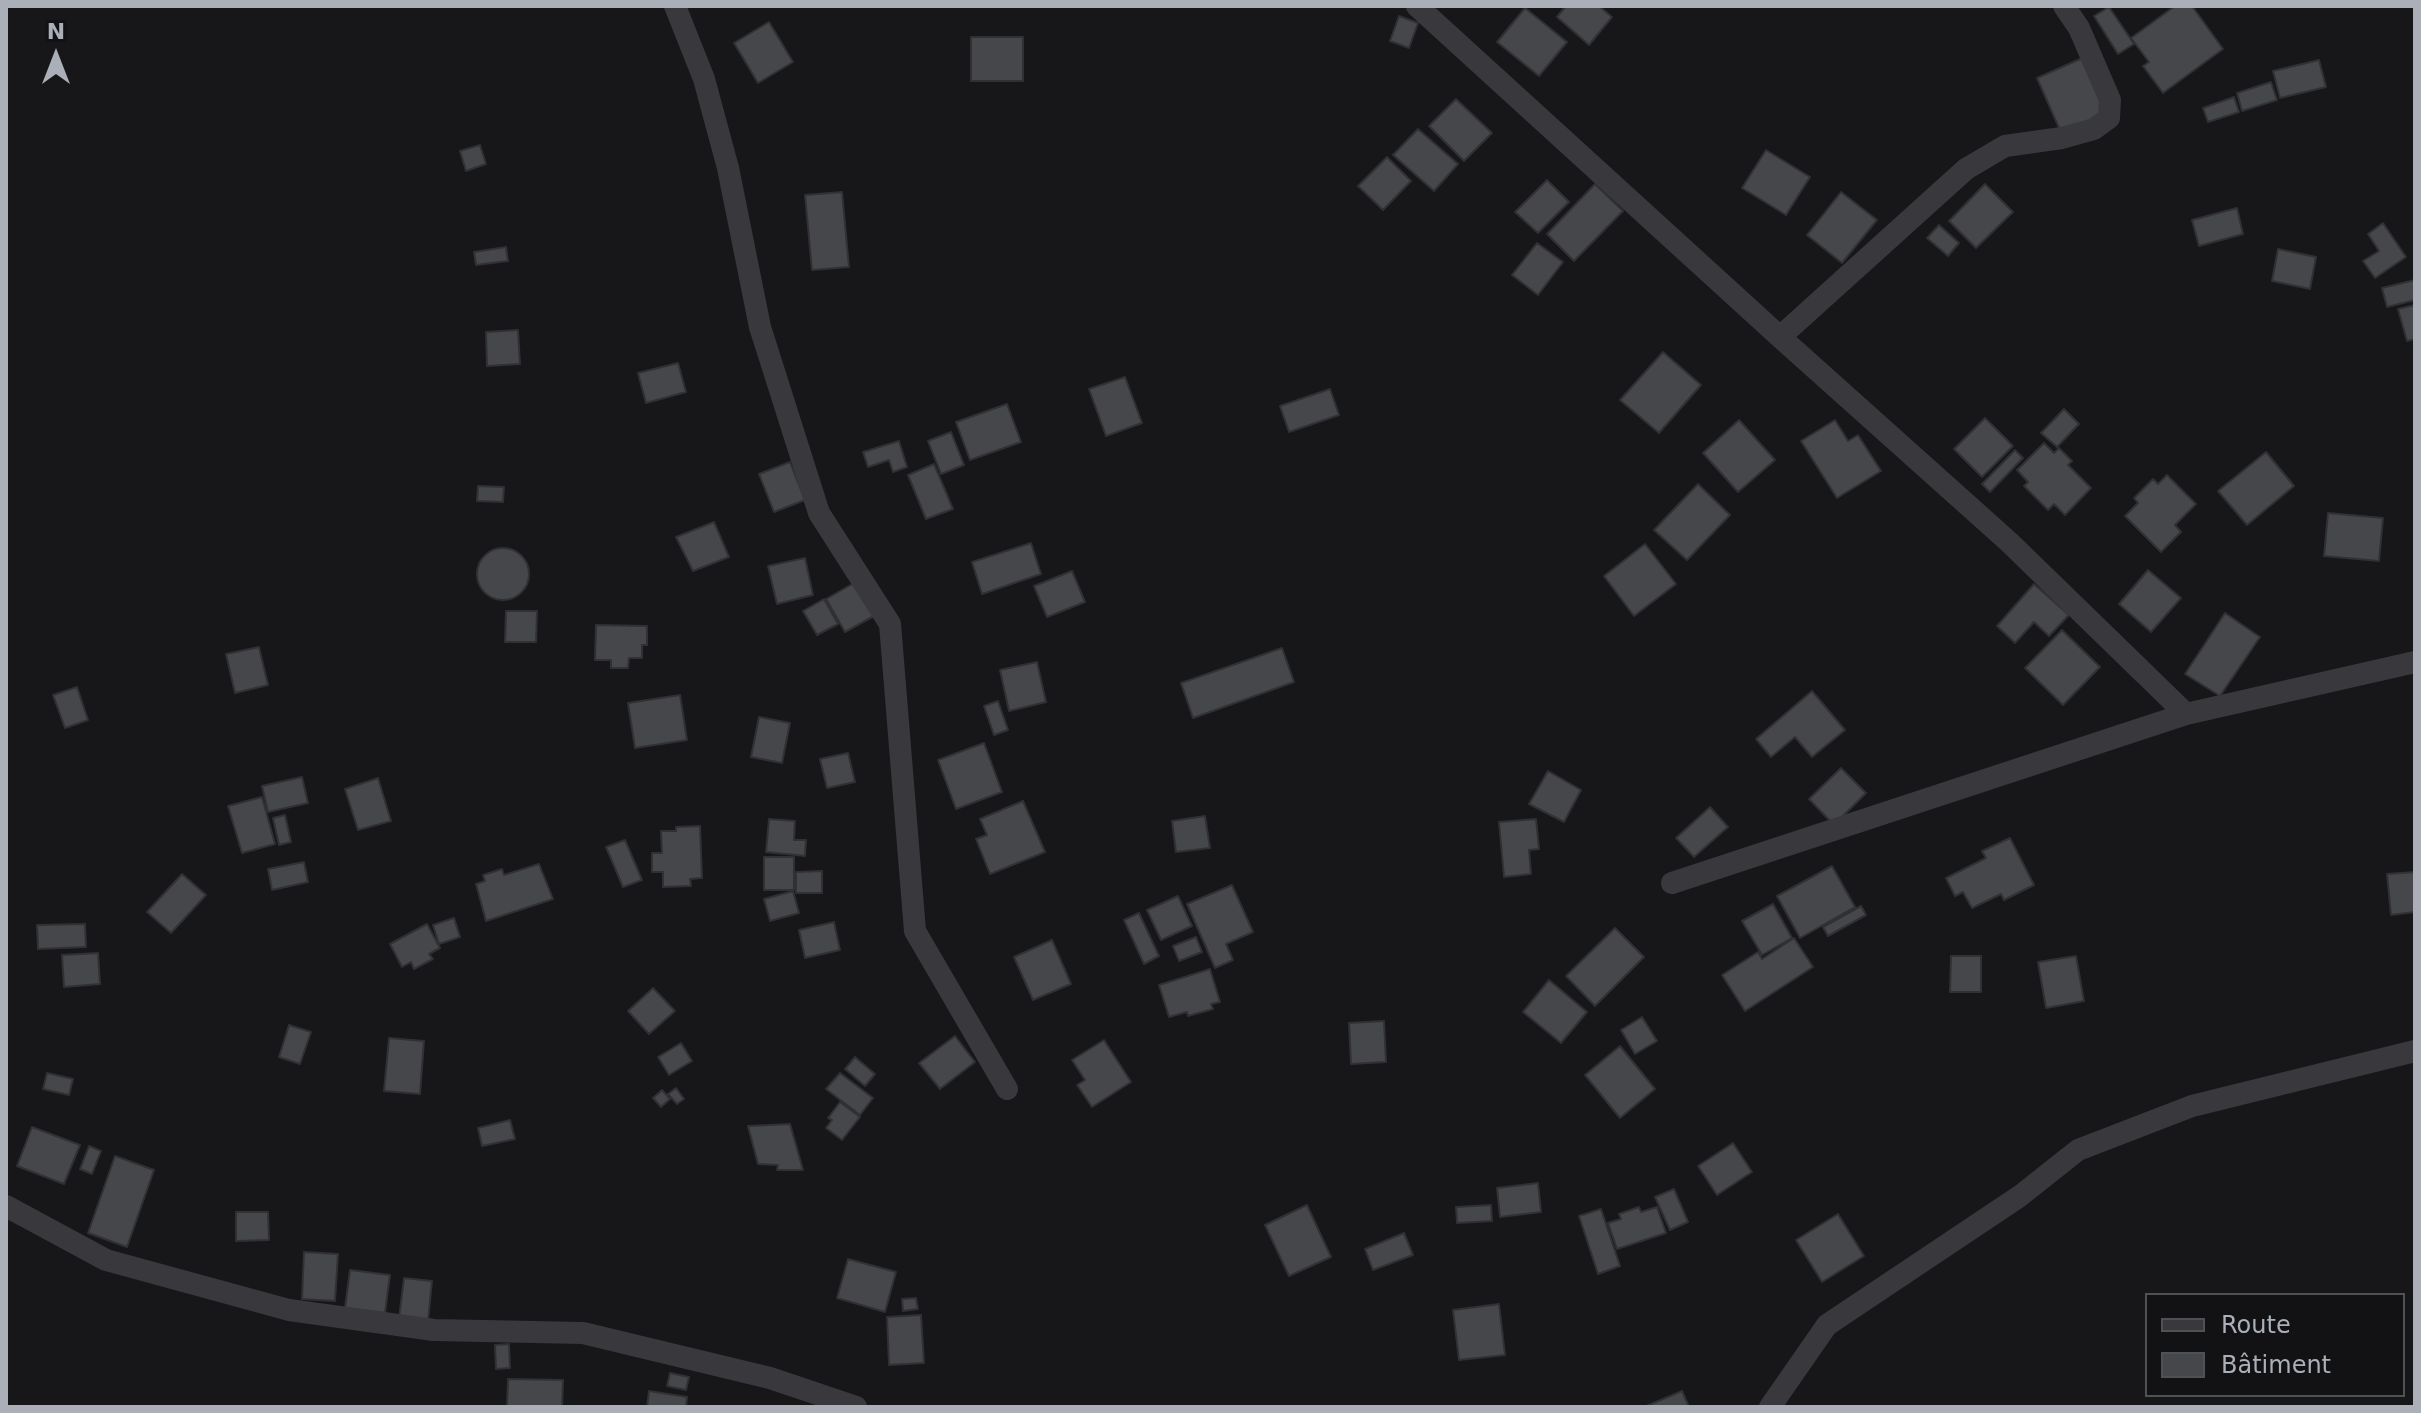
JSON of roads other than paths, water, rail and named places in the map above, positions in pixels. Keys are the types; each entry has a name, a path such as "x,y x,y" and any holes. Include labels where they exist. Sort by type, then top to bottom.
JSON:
{"street":[{"path":"675,6 708,94 728,168 760,327 819,513 890,624 915,931 1007,1089"},
{"path":"1417,6 2009,542 2186,714"},
{"path":"1780,337 1966,169 2005,146 2062,138 2094,129 2109,118 2110,100 2079,28 2064,6"},
{"path":"1672,883 2186,714 2415,662"},
{"path":"1770,1407 1827,1325 2020,1196 2078,1150 2192,1106 2415,1051"},
{"path":"6,1206 106,1260 289,1310 434,1330 583,1333 770,1378 856,1407"}]}
